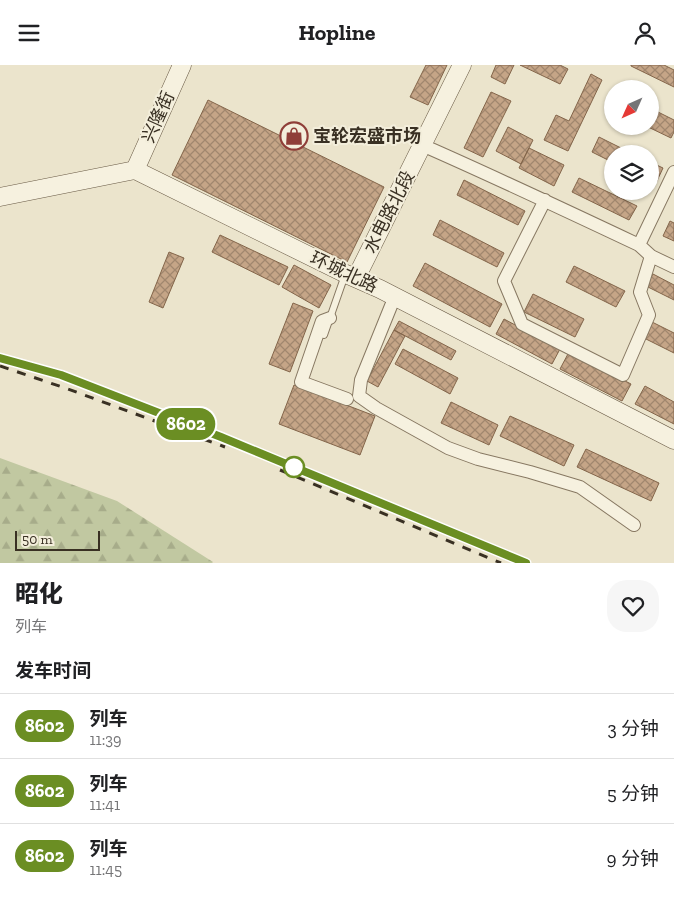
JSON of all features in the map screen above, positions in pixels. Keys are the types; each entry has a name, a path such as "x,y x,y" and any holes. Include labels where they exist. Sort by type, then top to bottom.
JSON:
{"street":[{"name":"兴隆街","path":"135,169 182,65"},
{"name":"水电路北段","path":"351,276 422,145 462,65"},
{"path":"422,145 545,200 638,245 651,256 674,267"},
{"path":"0,197 135,169"},
{"name":"环城北路","path":"135,169 395,296 674,440"},
{"path":"638,245 674,172"},
{"path":"545,200 504,281 522,324 623,375 649,315 640,292 651,256"},
{"path":"395,296 361,380 359,396 376,408 448,448 478,459 580,487 634,525"},
{"path":"330,318 322,321 301,382 347,399"}],"lane":[{"path":"324,335 330,318 351,276"}],"green space":[{"path":"0,458 117,501 213,562 0,563"}],"building":[{"path":"426,65 447,65 428,105 410,97"},
{"path":"496,65 514,65 505,84 491,77"},
{"path":"520,65 560,65 568,69 560,84"},
{"path":"664,65 674,70 674,87 631,66"},
{"path":"591,74 602,80 568,151 544,140 556,115 569,121"},
{"path":"491,92 511,101 483,157 464,148"},
{"path":"208,100 384,187 347,262 172,175"},
{"path":"659,112 674,120 674,132 671,138 659,132"},
{"path":"508,127 533,140 521,164 496,151"},
{"path":"599,137 615,145 604,145 604,158 592,152"},
{"path":"529,148 564,165 554,186 519,168"},
{"path":"659,166 663,168 659,177"},
{"path":"579,178 604,190 604,200 625,200 637,206 629,220 572,192"},
{"path":"464,180 525,211 518,225 457,195"},
{"path":"440,220 504,253 497,267 433,235"},
{"path":"670,221 674,223 674,241 663,236"},
{"path":"220,235 288,267 279,285 212,252"},
{"path":"169,252 184,258 163,308 149,302"},
{"path":"425,263 502,304 490,327 413,286"},
{"path":"294,265 331,285 319,308 282,287"},
{"path":"574,266 625,291 616,307 566,282"},
{"path":"653,274 674,285 674,300 646,286"},
{"path":"533,294 584,319 575,337 524,312"},
{"path":"293,303 313,311 290,372 269,364"},
{"path":"504,319 560,349 552,364 496,334"},
{"path":"399,321 456,351 451,360 394,330"},
{"path":"652,322 674,333 674,353 644,338"},
{"path":"394,330 405,336 378,387 367,381"},
{"path":"403,349 458,378 450,394 395,364"},
{"path":"569,352 631,384 622,401 560,369"},
{"path":"294,385 375,416 360,455 279,424"},
{"path":"645,386 674,402 674,424 635,404"},
{"path":"451,402 498,425 489,445 441,423"},
{"path":"510,416 574,445 564,466 500,436"},
{"path":"586,449 659,483 651,501 577,467"}],"railway":[{"path":"0,358 61,375 238,444 526,563"},
{"path":"0,366 225,447"},
{"path":"280,470 501,563"}],"train":[{"name":"8602","path":"0,358 61,375 221,437 526,563"}],"place":[{"name":"宝轮宏盛市场","path":"294,136"}]}
